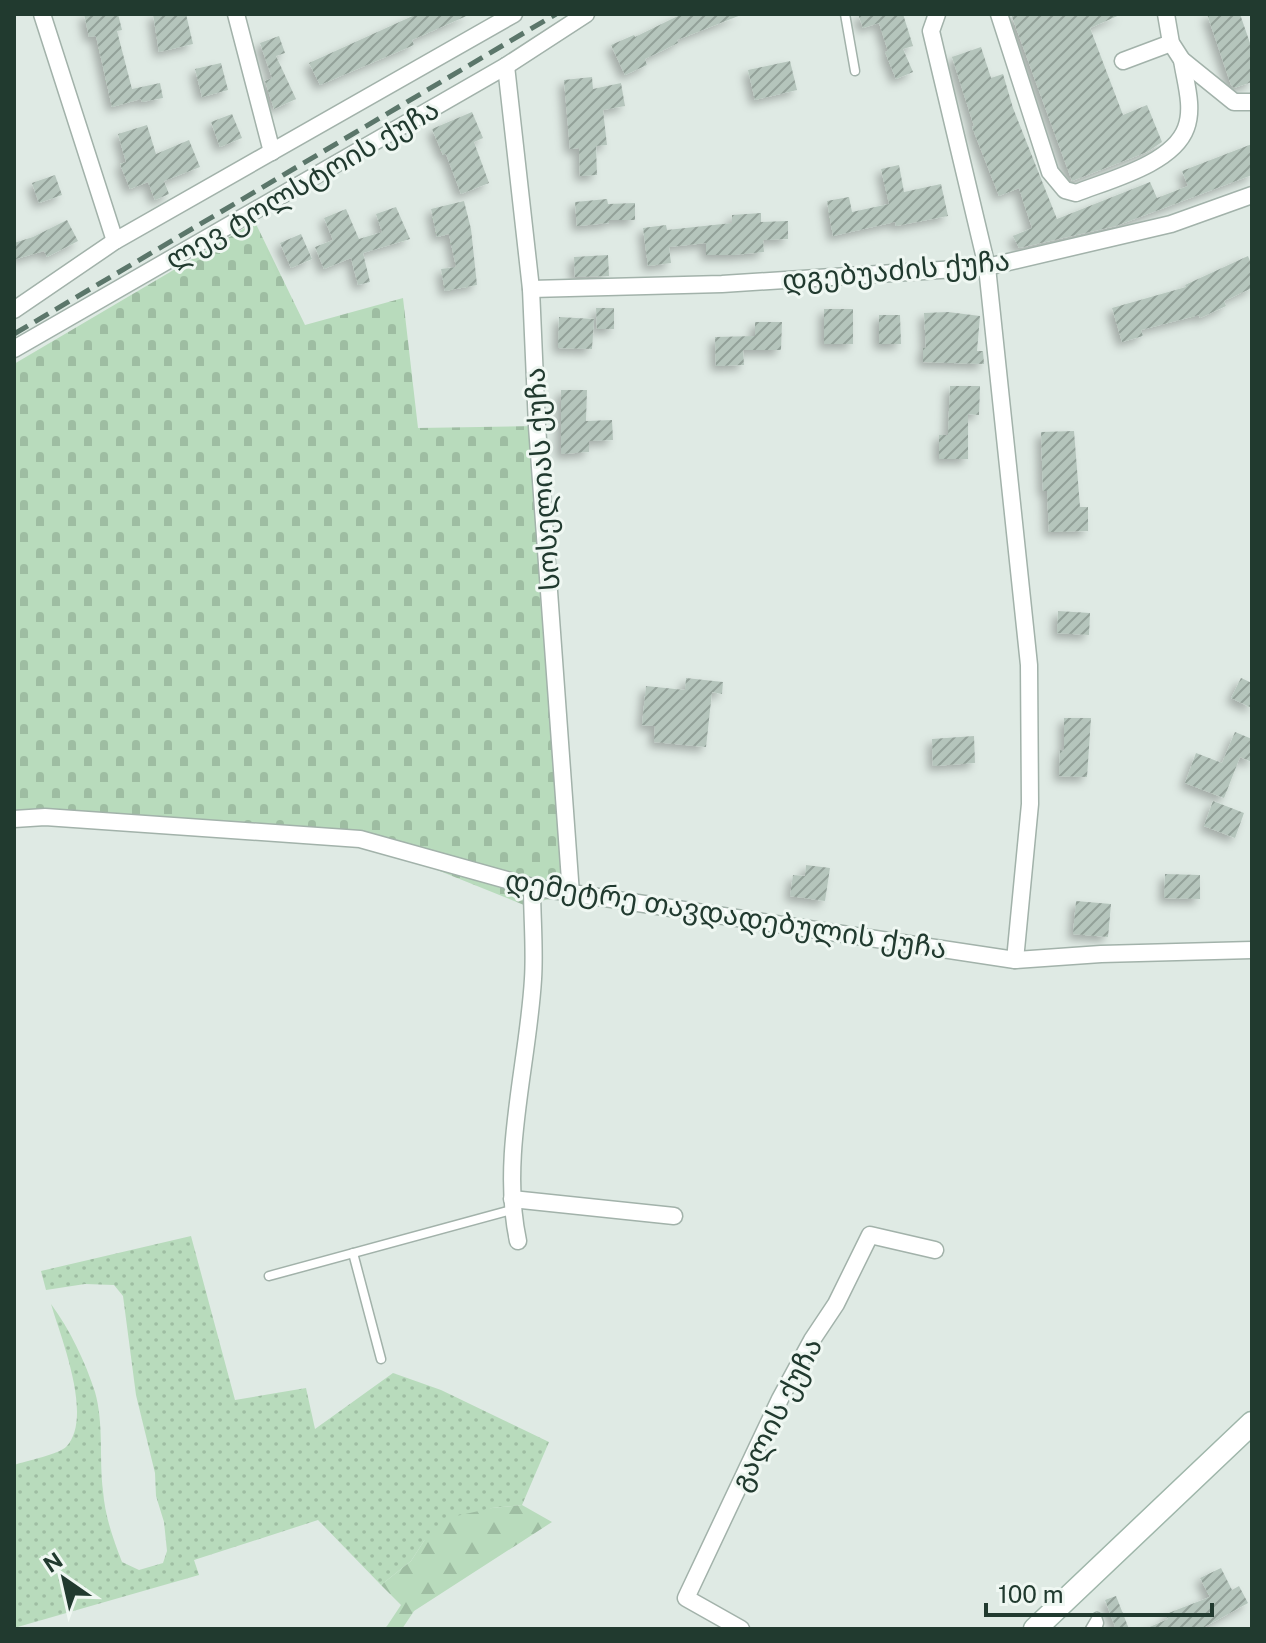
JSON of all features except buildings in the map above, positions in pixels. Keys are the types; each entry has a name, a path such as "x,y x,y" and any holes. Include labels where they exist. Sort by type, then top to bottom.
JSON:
{"main road":[{"path":"1035,1629 1252,1423"}],"street":[{"path":"42,14 115,241"},
{"path":"236,14 272,152"},
{"name":"ლევ ტოლსტოის ქუჩა","path":"14,349 506,66 586,14"},
{"path":"937,14 931,31 987,267 1029,665 1030,804 1015,960"},
{"path":"999,14 1050,172 1065,190 1076,193 1151,163 1175,146 1186,128 1189,109 1182,60"},
{"path":"1166,14 1171,43 1182,60 1234,102 1252,102"},
{"name":"ლევ ტოლსტოის ქუჩა","path":"16,306 115,241 511,15"},
{"path":"1123,61 1171,43"},
{"name":"სოსელიას ქუჩა","path":"506,66 531,289 537,426 571,894"},
{"name":"დგებუაძის ქუჩა","path":"531,289 722,284 987,267 1171,224 1252,195"},
{"name":"დემეტრე თავდადებულის ქუჩა","path":"14,819 45,817 360,839 532,887 1015,960 1252,950"},
{"path":"518,1241 512,1204 513,1159 533,978 532,887"},
{"path":"512,1204 674,1216"},
{"name":"გალის ქუჩა","path":"741,1629 686,1598 780,1399 836,1304 870,1235 935,1250"}],"lane":[{"path":"845,14 855,71"},
{"path":"269,1276 512,1204"},
{"path":"353,1253 381,1359"},
{"path":"1090,1629 1097,1617 1097,1629"}],"green space":[{"path":"255,222 305,325 403,298 418,428 537,426 571,894 524,905 360,839 14,819 14,364"},
{"path":"191,1236 235,1400 306,1388 315,1429 393,1373 441,1390 549,1442 522,1505 492,1508 424,1541 411,1561 381,1585 318,1520 194,1560 199,1575 14,1628 14,1465 66,1447 74,1434 77,1417 73,1377 51,1304 76,1346 95,1392 104,1500 122,1562 139,1570 163,1563 167,1551 164,1522 156,1496 155,1473 136,1395 123,1296 114,1285 85,1284 46,1290 41,1271"},
{"path":"522,1505 552,1522 414,1611 402,1629 385,1629 401,1605 381,1585 411,1561 424,1541 452,1517"}],"railway":[{"path":"14,334 556,14"}]}
